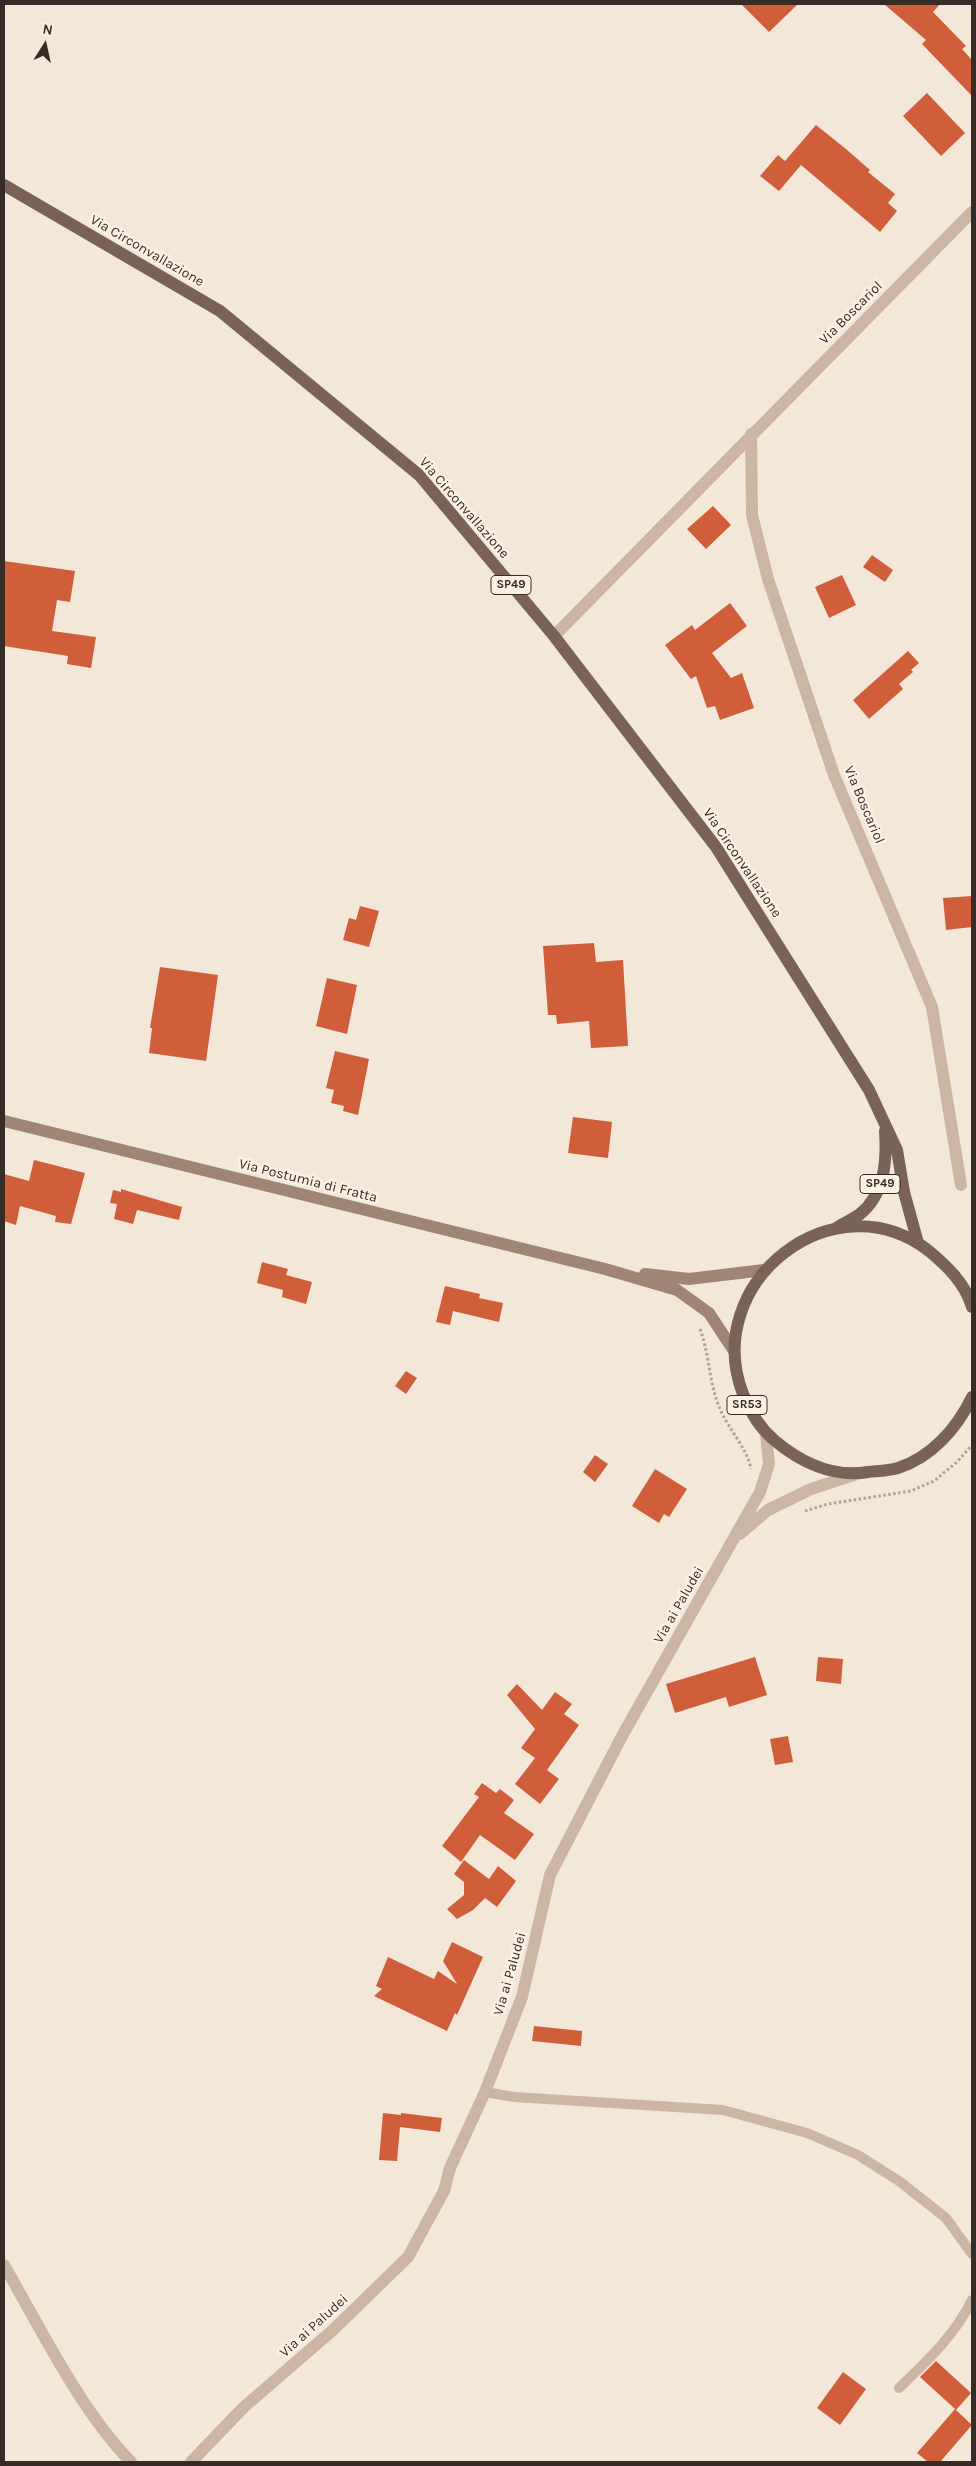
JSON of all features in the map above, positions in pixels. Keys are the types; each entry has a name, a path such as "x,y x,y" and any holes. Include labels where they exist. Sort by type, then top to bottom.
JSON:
{"main road":[{"name":"Via Circonvallazione","path":"4,185 220,311 419,475 554,636 716,847 869,1090 884,1119 897,1150 904,1192 918,1243"},
{"name":"Via Circonvallazione","path":"833,1230 860,1214 874,1196 885,1172 884,1119"},
{"name":"Via Postumia di Fratta","path":"4,1121 605,1269 677,1290 709,1313 734,1351"},
{"name":"SR53","path":"972,1307 969,1296 948,1266 918,1243 891,1232 862,1227 833,1230 807,1238 784,1252 764,1270 747,1295 737,1322 734,1351 738,1381 746,1402 766,1434 792,1455 823,1469 857,1474 898,1468 934,1448 967,1414 972,1396"},
{"name":"Via Postumia di Fratta","path":"605,1269 689,1279 764,1270"}],"street":[{"name":"Via Boscariol","path":"554,636 751,434 972,212"},
{"name":"Via Boscariol","path":"751,434 752,515 768,579 834,775 932,1007 961,1185"},
{"name":"Via ai Paludei","path":"191,2462 244,2407 333,2330 408,2257 444,2191 450,2168 486,2092 522,1997 550,1875 622,1736 760,1492 769,1464 766,1434"},
{"path":"734,1538 768,1510 811,1489 857,1474"},
{"path":"4,2265 73,2383 114,2444 131,2462"}],"lane":[{"path":"486,2092 514,2097 723,2110 807,2133 858,2155 900,2181 946,2218 972,2254"},
{"path":"899,2388 936,2352 964,2318 972,2300"}],"path":[{"path":"696,1324 704,1340 710,1384 728,1427 749,1457 752,1478"},
{"path":"801,1511 828,1504 911,1492 934,1480 958,1462 972,1446"}],"building":[{"path":"741,4 798,4 769,32"},
{"path":"884,4 940,4 933,12 966,46 962,49 972,60 972,96 922,44 926,40"},
{"path":"927,93 965,133 941,156 903,116"},
{"path":"816,125 846,149 870,170 868,172 895,194 888,203 897,211 880,232 801,165 779,191 760,176 778,155 785,161"},
{"path":"713,506 731,525 706,549 687,529"},
{"path":"872,555 893,570 885,582 863,567"},
{"path":"4,561 75,571 70,602 57,600 52,631 96,637 91,668 67,664 68,656 4,646"},
{"path":"842,575 856,605 829,618 815,587"},
{"path":"730,603 747,626 712,653 731,678 742,673 754,708 720,720 715,706 707,708 696,676 691,679 665,645 692,625 695,630"},
{"path":"908,651 919,663 911,670 913,672 899,684 903,689 869,719 853,700"},
{"path":"972,896 972,927 946,930 943,898"},
{"path":"360,906 379,911 369,947 343,940 349,918 356,920"},
{"path":"594,943 596,962 623,960 628,1046 591,1048 589,1021 557,1024 556,1015 548,1015 543,946"},
{"path":"160,967 218,975 206,1061 149,1053 152,1028 150,1028"},
{"path":"327,978 357,985 347,1034 316,1026"},
{"path":"335,1051 369,1059 358,1115 343,1111 344,1106 331,1103 334,1090 326,1088"},
{"path":"573,1117 612,1122 608,1158 568,1153"},
{"path":"34,1160 85,1173 71,1224 55,1222 56,1216 20,1206 16,1225 4,1221 4,1174 29,1181"},
{"path":"121,1189 182,1207 179,1220 137,1210 133,1224 114,1219 117,1204 110,1203 113,1190 121,1192"},
{"path":"262,1262 288,1269 286,1275 312,1282 306,1304 282,1297 283,1290 257,1283"},
{"path":"445,1286 480,1294 479,1298 503,1303 499,1322 453,1311 450,1325 436,1322"},
{"path":"406,1371 417,1378 406,1394 395,1386"},
{"path":"595,1455 608,1464 595,1482 583,1472"},
{"path":"655,1469 687,1489 669,1517 664,1514 659,1523 632,1506"},
{"path":"755,1657 767,1695 729,1707 726,1697 675,1713 666,1684"},
{"path":"818,1657 843,1659 841,1684 816,1681"},
{"path":"517,1684 542,1710 555,1692 572,1704 564,1714 579,1725 547,1770 559,1779 540,1804 515,1784 535,1758 521,1748 535,1729 507,1695"},
{"path":"788,1736 793,1762 775,1765 770,1739"},
{"path":"482,1783 496,1793 500,1789 514,1800 504,1813 534,1834 515,1860 480,1835 461,1862 442,1846 479,1797 474,1794"},
{"path":"464,1860 489,1879 498,1866 516,1881 497,1907 485,1898 473,1910 457,1919 447,1909 464,1895 464,1882 454,1874"},
{"path":"452,1942 483,1957 457,2015 455,2013 447,2031 374,1996 382,1989 376,1986 388,1957 434,1979 438,1971 457,1984 443,1961"},
{"path":"534,2026 582,2031 581,2046 532,2041"},
{"path":"383,2113 401,2115 397,2161 379,2160"},
{"path":"401,2113 442,2118 440,2132 400,2127"},
{"path":"936,2361 971,2393 956,2410 972,2425 940,2462 928,2462 917,2453 955,2409 920,2377"},
{"path":"843,2372 866,2389 840,2425 817,2408"}]}
